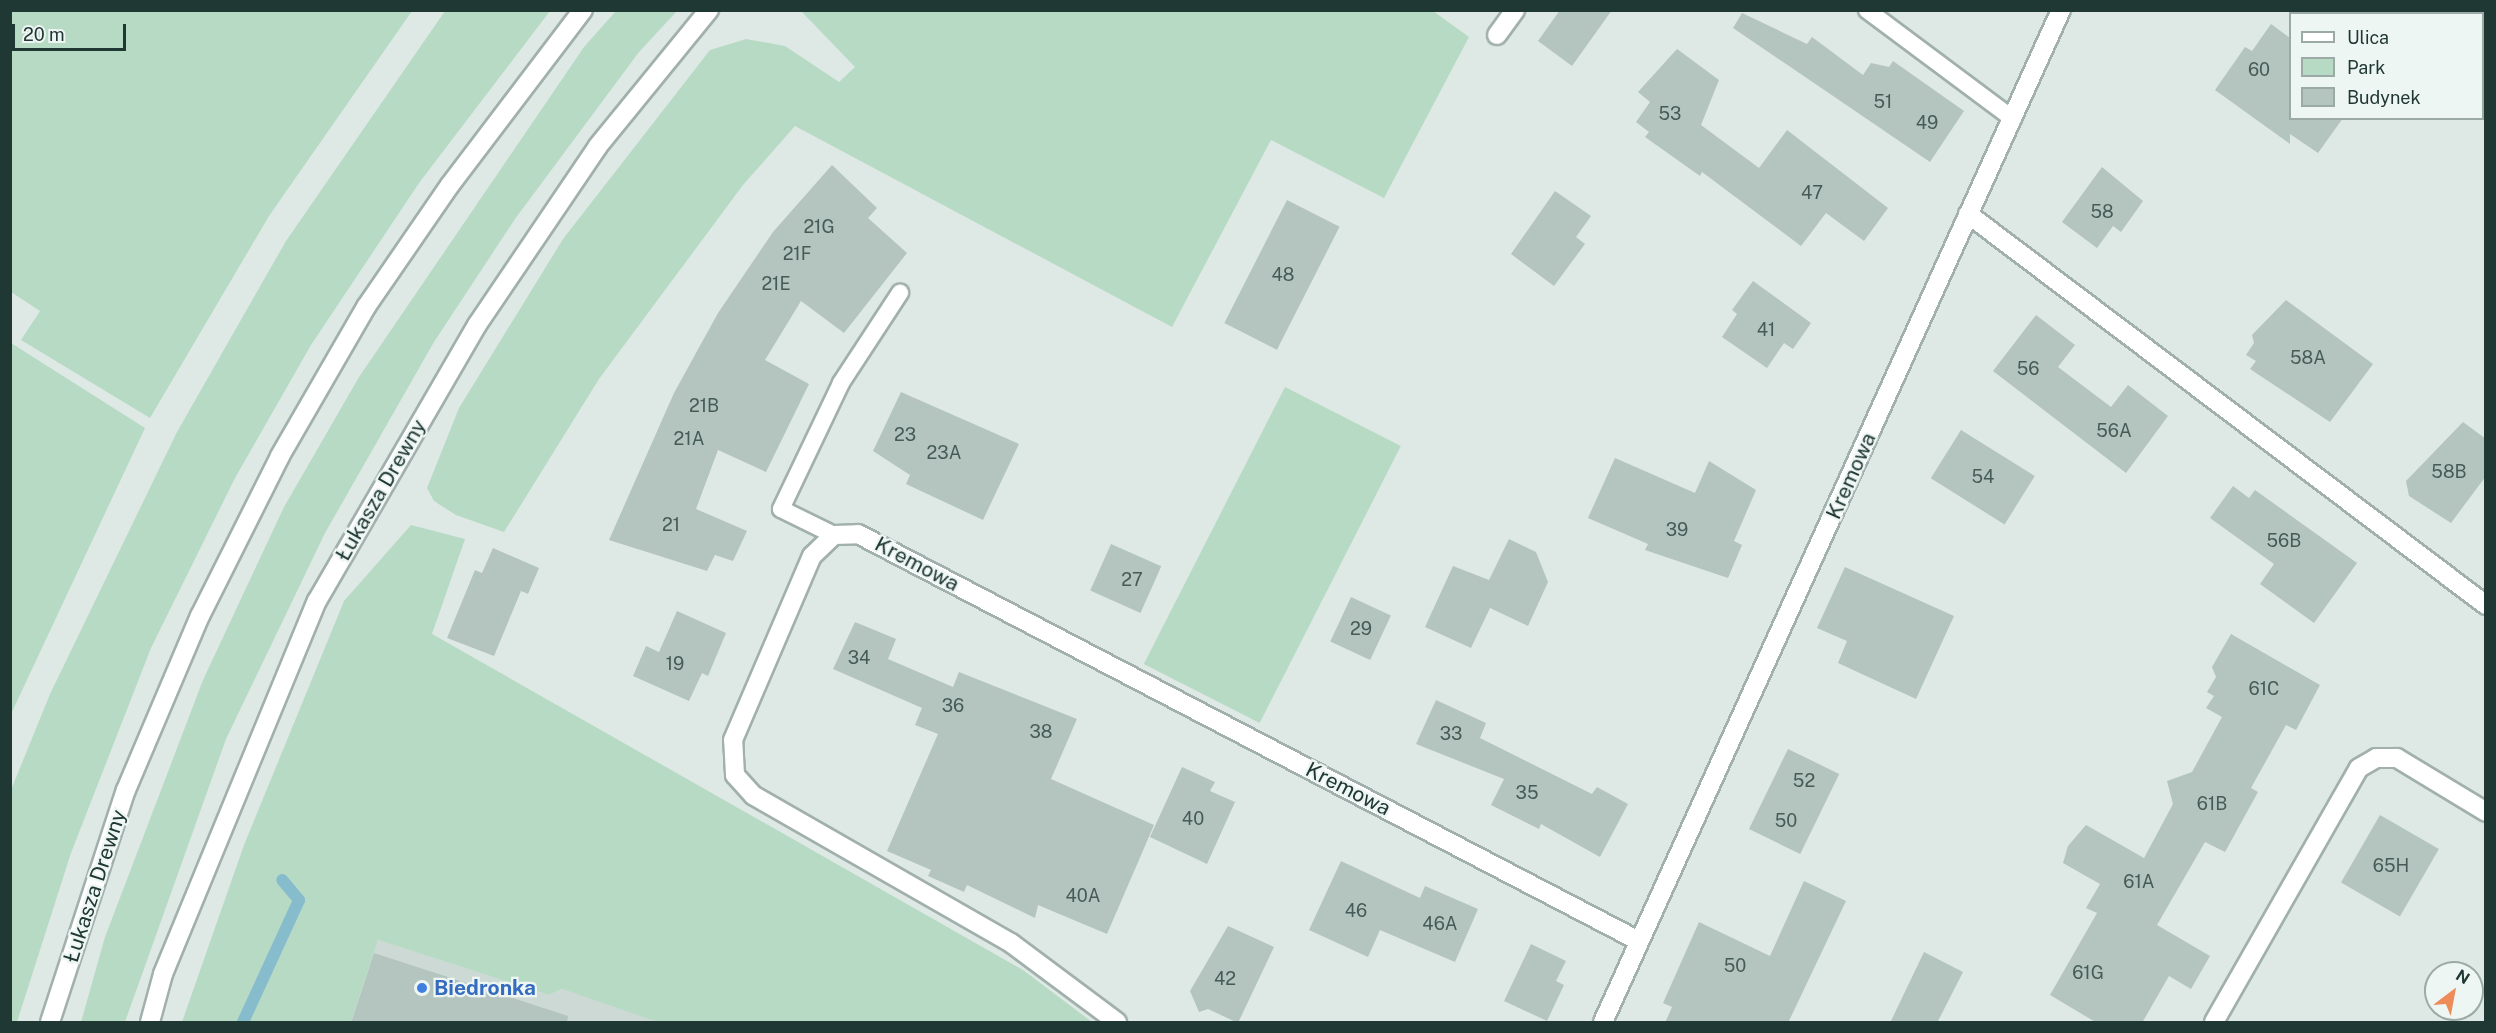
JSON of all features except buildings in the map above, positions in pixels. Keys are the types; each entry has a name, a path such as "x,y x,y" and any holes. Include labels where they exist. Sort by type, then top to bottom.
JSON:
{"street":[{"name":"Łukasza Drewny","path":"50,1023 126,790 200,616 280,456 366,307 450,185 583,10"},
{"name":"Łukasza Drewny","path":"150,1023 162,974 317,601 477,325 598,146 709,10"},
{"path":"1497,35 1515,10"},
{"name":"Kremowa","path":"1603,1023 2061,10"},
{"path":"1968,214 2486,605"},
{"name":"Kremowa","path":"834,535 858,534 1639,941"},
{"path":"834,535 812,556 733,740 735,775 753,795 1011,944 1117,1023"},
{"path":"2214,1023 2360,768 2376,758 2397,758 2486,812"}],"lane":[{"path":"1867,10 2013,118"},
{"path":"834,535 781,509 841,383 900,293"}],"shaded area":[{"name":"Biedronka","path":"378,940 549,995 562,989 659,1021 351,1022"}],"green space":[{"path":"10,11 412,11 269,216 150,418 21,340 40,311 11,292"},
{"path":"445,11 550,11 419,183 311,345 235,478 151,648 71,853 17,1022 11,1022 11,790 50,694 177,432 286,241"},
{"path":"616,11 677,11 639,52 515,219 434,342 325,533 226,739 125,1022 81,1022 105,937 203,680 284,507 359,377 584,47"},
{"path":"801,11 1433,11 1469,37 1384,198 1271,140 1172,327 795,126 743,185 599,379 504,532 456,515 434,501 427,488 459,408 563,239 710,50 746,39 785,46 839,82 855,67"},
{"path":"11,343 145,428 11,714"},
{"path":"1285,387 1401,446 1260,723 1144,664"},
{"path":"411,525 465,539 432,634 1023,970 1092,1022 658,1022 562,989 549,995 378,940 351,1022 182,1022 244,845 344,601"}],"waterway":[{"path":"243,1022 299,900 282,880"}],"place":[{"name":"Biedronka","path":"422,988"}]}
